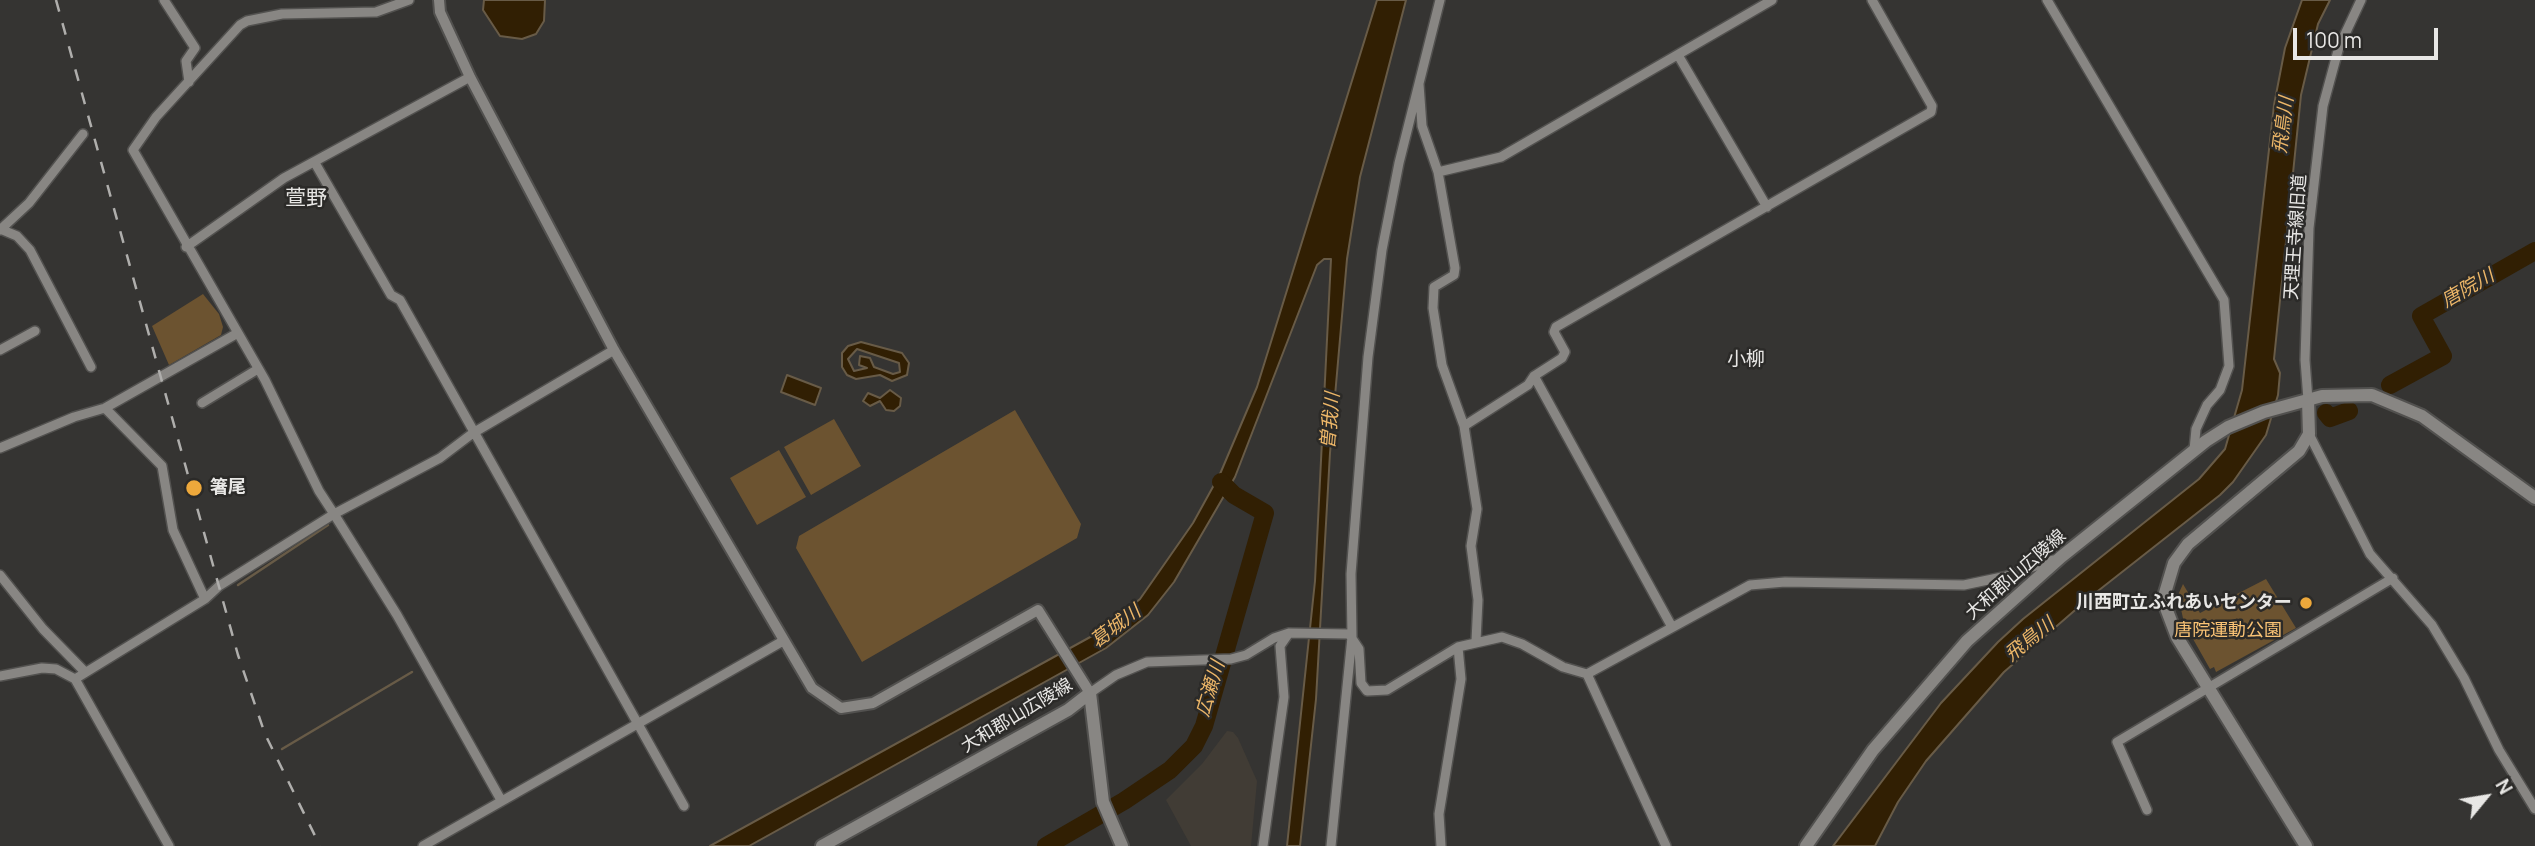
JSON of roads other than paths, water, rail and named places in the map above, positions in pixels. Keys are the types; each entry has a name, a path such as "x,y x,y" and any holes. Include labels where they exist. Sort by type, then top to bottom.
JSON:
{"main road":[{"name":"大和郡山広陵線","path":"1807,846 1836,799 1890,730 1941,670 2018,593 2194,450 2248,418 2308,400 2359,393 2400,405 2448,433 2535,498"},
{"path":"2306,846 2177,637 2166,608 2165,593 2174,563 2188,544 2299,451 2309,434 2308,400"},
{"name":"大和郡山広陵線","path":"1087,688 1103,802 1122,846"},
{"name":"大和郡山広陵線","path":"829,843 1068,710 1087,688"}],"street":[{"path":"164,0 195,48 186,61 189,82"},
{"path":"409,0 376,12 282,14 247,21 240,25 189,82 133,150 258,369 319,491 397,615 501,800"},
{"path":"439,0 440,12 470,77 614,350 812,688 841,708 873,703 1038,610 1087,688 1147,662 1231,659 1246,655 1274,638 1289,633 1351,636"},
{"path":"1331,846 1351,636 1351,574 1368,357 1382,250 1440,0"},
{"path":"1438,172 1501,157 1772,0"},
{"path":"1464,426 1528,385 1534,376 1562,358 1565,352 1554,332 1556,327 1931,112 1932,106 1872,0"},
{"path":"2047,0 2224,300 2229,366 2220,390 2207,405 2196,429 2194,450"},
{"name":"天理王寺線旧道","path":"2308,400 2305,360 2309,228 2323,106 2339,47 2361,0"},
{"path":"1678,55 1767,207"},
{"path":"186,247 284,178 470,77"},
{"path":"1419,82 1422,126 1438,172 1455,268 1454,275 1434,287 1433,308 1443,365 1464,426 1477,509 1471,546 1478,600 1476,641"},
{"path":"83,134 29,202 0,229 17,236 30,250 91,367"},
{"path":"315,163 391,295 400,300 684,806"},
{"path":"0,350 35,331"},
{"path":"0,447 74,417 105,408 236,334"},
{"path":"75,678 205,599 219,586 334,514 440,457 474,433 614,350"},
{"path":"202,403 258,369"},
{"path":"1534,376 1672,627"},
{"path":"105,408 162,466 173,530 205,599"},
{"path":"2309,434 2370,554 2432,625 2464,678 2499,750 2535,808"},
{"path":"1351,636 1359,649 1361,683 1367,691 1379,693 1458,647 1476,641 1510,638 1563,667 1587,674 1750,585 1785,582 1964,585 2007,576 2062,557"},
{"path":"0,575 43,629 85,672"},
{"path":"2007,576 2014,581 2018,593"},
{"path":"2147,810 2117,742 2393,578"},
{"path":"1263,846 1284,697 1280,646 1289,633"},
{"path":"423,846 783,641"},
{"path":"1441,846 1440,814 1461,678 1458,647"},
{"path":"0,677 42,668 56,669 75,678 169,846"},
{"path":"1587,674 1666,846"}],"water":[{"path":"484,0 545,0 544,21 536,34 522,39 500,36 483,10"},
{"path":"1377,0 1406,0 1360,177 1347,259 1330,453 1316,699 1300,846 1287,846 1315,581 1331,259 1324,259 1317,265 1235,477 1174,582 1148,615 1106,648 749,846 710,846 1103,630 1140,599 1193,523 1220,474 1257,387"},
{"name":"飛鳥川","path":"2302,0 2330,0 2318,24 2301,95 2274,359 2280,373 2278,395 2266,435 2233,482 2220,495 2089,598 2004,672 1926,761 1898,802 1875,846 1833,846 1941,703 1998,642 2023,619 2199,479 2225,449 2242,390 2274,105 2285,48"},
{"path":"861,342 902,353 909,363 907,375 892,381 880,375 856,379 847,375 842,367 842,353 848,346","holes":["857,349 899,363 900,372 893,374 874,367 870,358 860,356 859,365 867,368 854,371 848,359"]},
{"path":"787,375 821,388 815,405 781,392"},
{"path":"890,390 901,398 900,406 894,411 886,410 880,401 870,406 863,401 868,393 880,398"}],"waterway":[{"name":"唐院川","path":"2390,385 2443,356 2421,316 2535,251"},
{"name":"唐院川","path":"2326,413 2330,418 2349,411"},
{"name":"広瀬川","path":"1046,846 1124,801 1170,770 1194,746 1204,726 1265,513 1234,495 1221,482"},
{"path":"238,585 328,525"},
{"path":"282,749 412,672"}],"railway":[{"path":"56,0 238,655 265,734 320,846"}],"place":[{"name":"箸尾","path":"194,488"},
{"name":"川西町立ふれあいセンター","path":"2306,603"}],"district":[{"name":"萱野","path":"306,199"},
{"name":"小柳","path":"1746,360"}],"water label":[{"name":"曽我川","path":"1331,421"},
{"name":"葛城川","path":"1116,627"}],"park label":[{"name":"唐院運動公園","path":"2228,631"}]}
